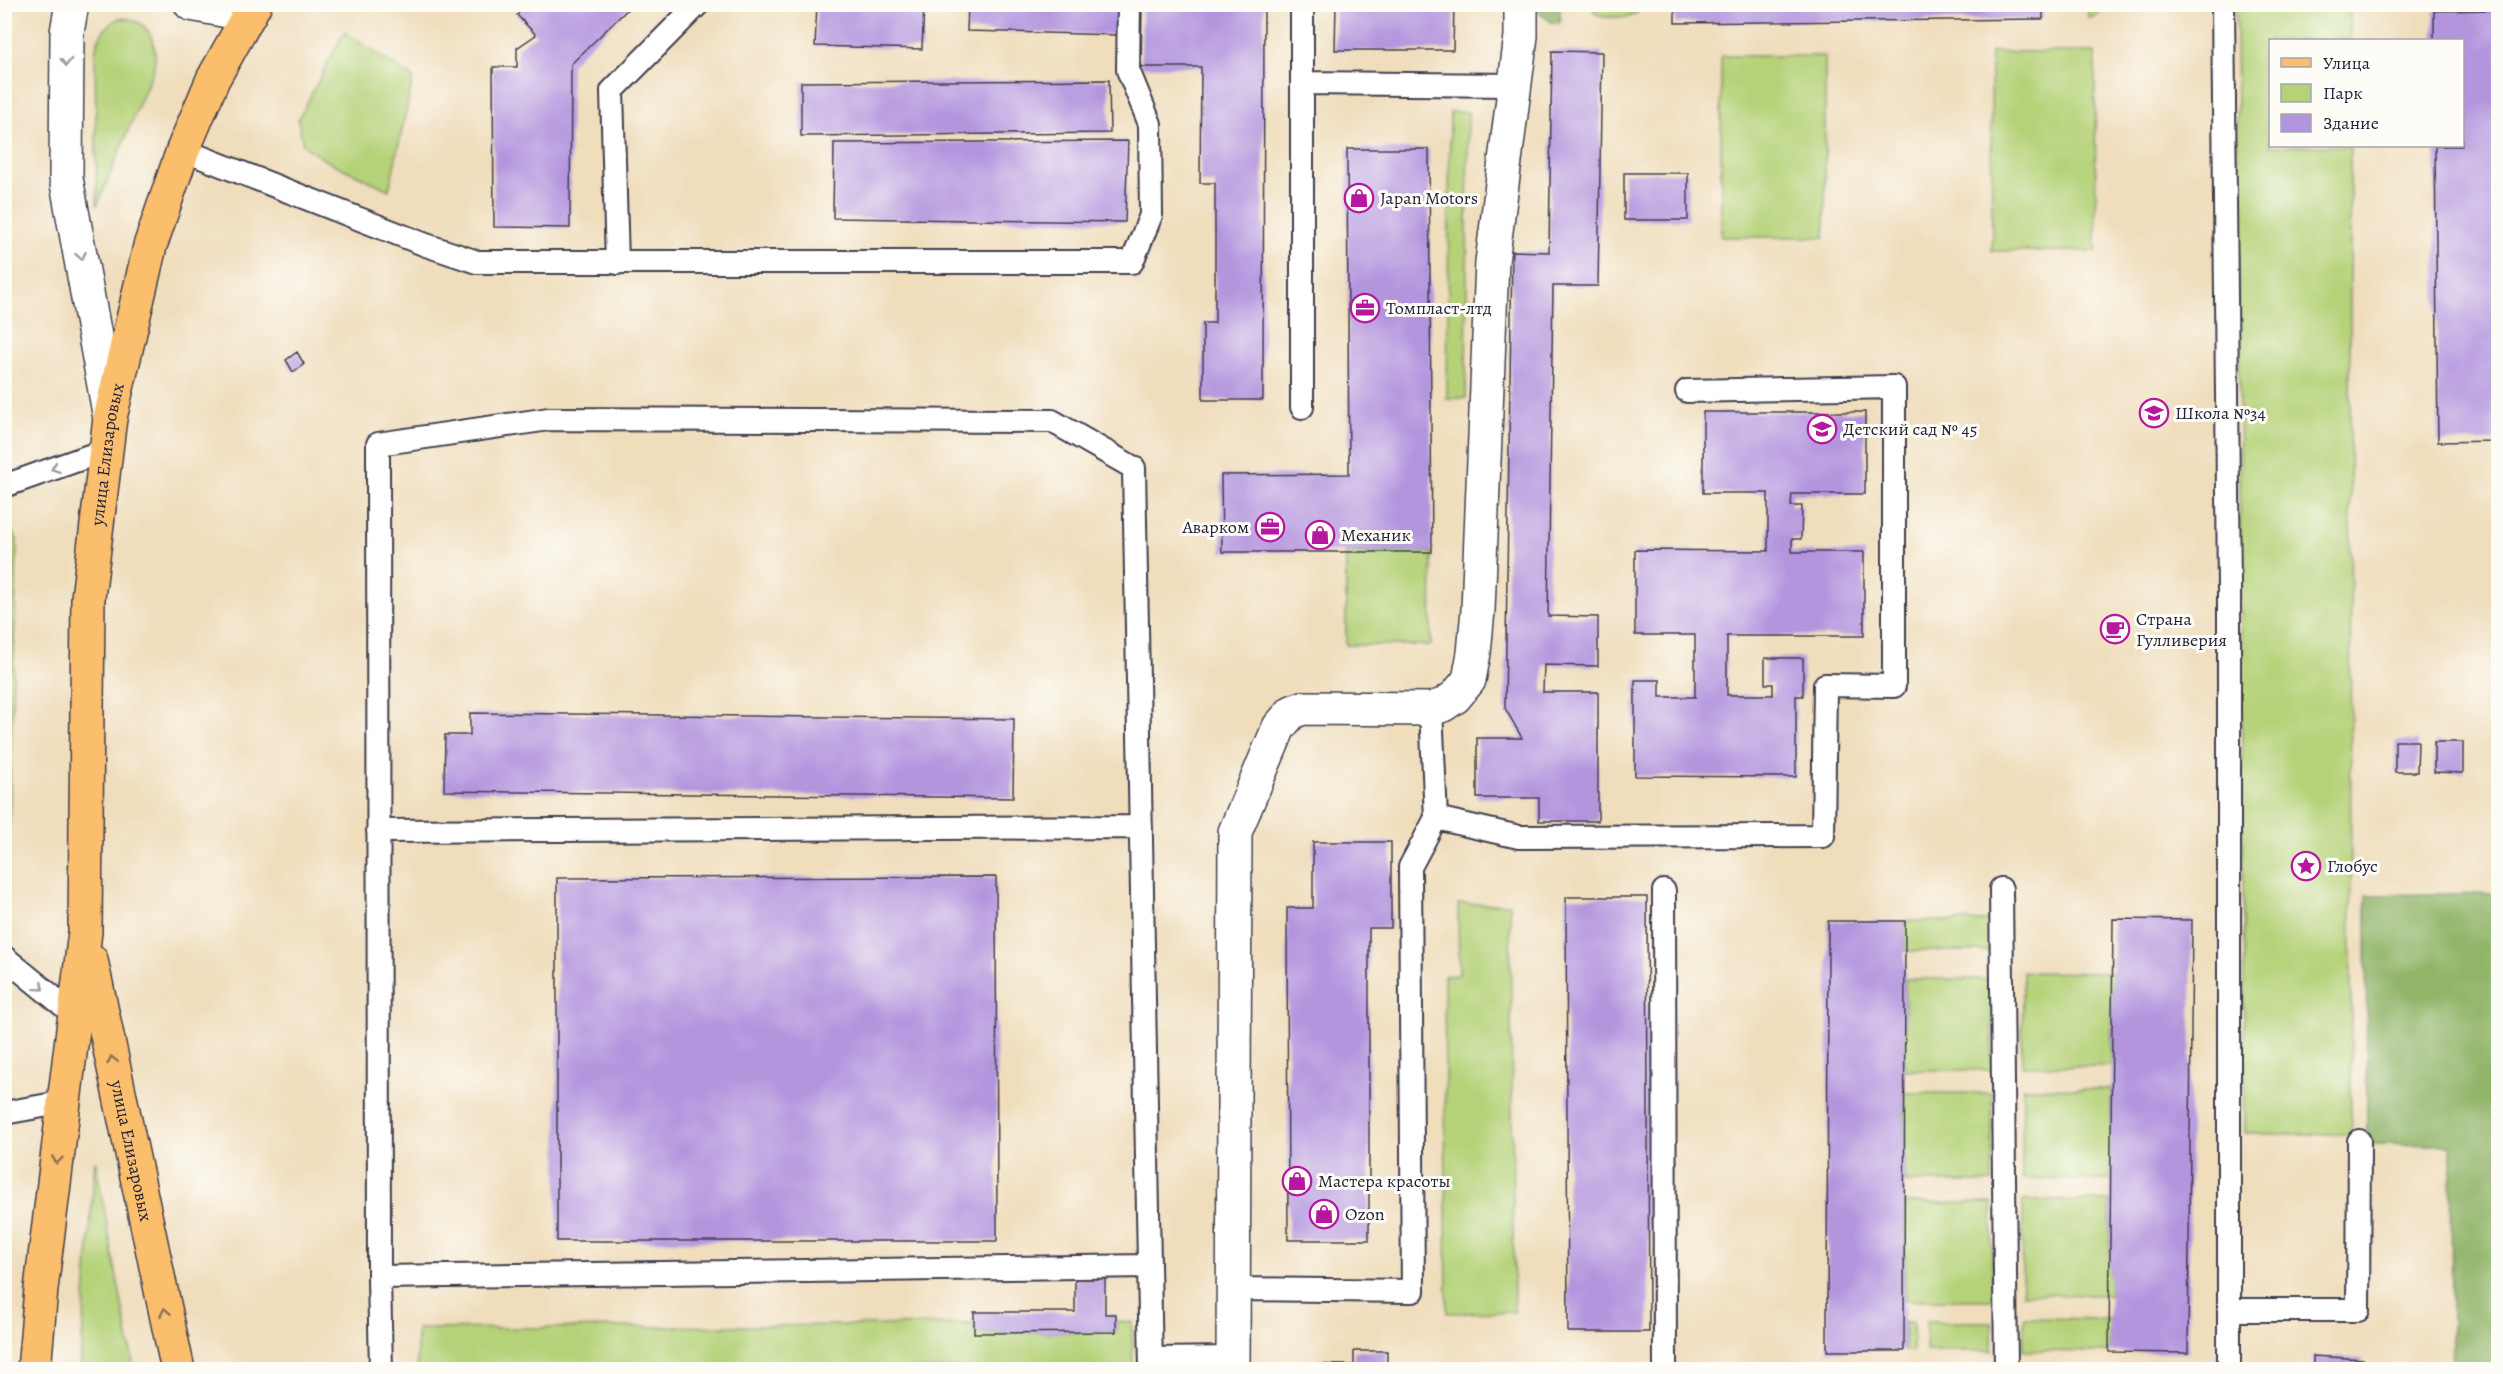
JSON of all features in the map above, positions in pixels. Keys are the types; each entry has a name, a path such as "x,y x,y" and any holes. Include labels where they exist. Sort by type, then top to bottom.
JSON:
{"main road":[{"name":"улица Елизаровых","path":"34,1370 40,1288 85,932 88,598 108,434 150,246 183,150 213,79 252,10"},
{"name":"улица Елизаровых","path":"85,932 178,1370"}],"street":[{"path":"72,4 66,32 66,178 108,434"},
{"path":"191,4 252,10"},
{"path":"1233,1364 1235,832 1279,727 1292,712 1303,708 1431,709 1455,697 1469,680 1478,610 1492,262 1521,36 1521,4"}],"lane":[{"path":"617,263 612,91 698,4"},
{"path":"183,150 426,245 477,262 1132,262 1151,215 1150,124 1128,70 1129,4"},
{"path":"1302,4 1302,407"},
{"path":"2223,4 2229,588 2229,1370"},
{"path":"1302,83 1515,85"},
{"path":"1436,819 1519,837 1824,836 1825,685 1894,686 1894,387 1687,391"},
{"path":"381,1370 378,444 549,418 1052,421 1134,468 1151,1364 1233,1364"},
{"path":"4,486 108,434"},
{"path":"1233,1289 1413,1291 1410,867 1436,819 1431,709"},
{"path":"378,831 1141,827"},
{"path":"2001,889 2006,1370"},
{"path":"1664,891 1665,1370"},
{"path":"4,957 76,1016"},
{"path":"4,1113 65,1102"},
{"path":"2229,1310 2358,1310 2359,1141"},
{"path":"379,1277 1149,1266"}],"green space":[{"path":"1591,4 1642,5 1636,14 1629,17 1603,17 1595,13"},
{"path":"2088,4 2108,5 2096,17 2088,18"},
{"path":"1539,5 1560,5 1560,23 1553,23 1539,13"},
{"path":"2236,5 2350,5 2350,39 2269,39 2269,147 2350,147 2351,1134 2245,1134"},
{"path":"119,18 138,22 149,33 153,41 154,68 97,206 95,52 103,32"},
{"path":"344,32 413,78 389,190 325,160 303,145 298,120"},
{"path":"1991,52 2095,52 2096,251 1992,251"},
{"path":"1721,56 1825,56 1825,237 1721,237"},
{"path":"1450,112 1468,112 1466,398 1447,398"},
{"path":"5,524 17,539 7,890 5,893"},
{"path":"1432,552 1431,645 1346,645 1346,553"},
{"path":"2498,893 2498,1369 2468,1369 2452,1360 2451,1145 2367,1144 2366,895"},
{"path":"1458,904 1510,904 1514,1312 1447,1313 1444,976 1459,975"},
{"path":"1905,921 1992,921 1992,951 1905,951"},
{"path":"2023,972 2113,973 2111,1066 2022,1066"},
{"path":"1905,979 1992,979 1992,1070 1905,1070"},
{"path":"2023,1088 2111,1089 2111,1180 2022,1179"},
{"path":"1905,1093 1992,1093 1992,1182 1905,1182"},
{"path":"95,1160 134,1369 80,1369"},
{"path":"2023,1201 2110,1201 2110,1295 2022,1294"},
{"path":"1905,1203 1992,1203 1992,1300 1905,1300"},
{"path":"2024,1318 2110,1319 2109,1352 2023,1351"},
{"path":"1116,1322 1132,1322 1133,1369 417,1369 417,1329 974,1324 974,1333 1116,1332"},
{"path":"1905,1322 1913,1322 1913,1351 1904,1351"},
{"path":"1926,1322 1992,1322 1992,1351 1926,1351"}],"building":[{"path":"527,4 633,4 571,64 570,228 494,227 493,67 517,67 517,48 536,35 517,15"},
{"path":"817,4 924,4 922,49 815,46"},
{"path":"968,4 1118,4 1117,35 967,31"},
{"path":"1142,4 1264,4 1263,400 1203,400 1203,323 1215,323 1215,183 1200,183 1201,67 1141,67"},
{"path":"1336,4 1454,4 1453,50 1335,50"},
{"path":"1675,4 2043,4 2043,19 1675,23"},
{"path":"2498,10 2498,441 2438,442 2435,147 2464,147 2464,39 2434,39 2434,11"},
{"path":"1552,51 1602,52 1598,286 1553,286 1548,616 1598,617 1598,666 1544,665 1543,692 1598,692 1598,821 1539,821 1539,798 1477,798 1477,738 1522,738 1505,708 1512,251 1549,252"},
{"path":"1109,80 1110,133 801,136 801,82"},
{"path":"1128,141 1125,222 833,218 834,143"},
{"path":"1347,149 1429,149 1432,552 1222,552 1221,475 1349,474"},
{"path":"1624,173 1688,173 1688,220 1624,220"},
{"path":"297,352 304,364 293,372 286,360"},
{"path":"1703,412 1865,412 1865,494 1792,494 1791,506 1802,506 1801,539 1792,539 1792,552 1864,552 1864,636 1727,636 1727,695 1773,695 1773,684 1765,684 1765,658 1803,658 1803,696 1796,696 1796,777 1635,776 1635,680 1660,680 1660,697 1695,697 1695,635 1635,635 1635,550 1768,551 1768,493 1703,493"},
{"path":"470,713 1014,719 1013,798 444,791 445,735 470,735"},
{"path":"2395,741 2418,741 2417,772 2395,772"},
{"path":"2434,742 2463,742 2463,773 2434,772"},
{"path":"1313,842 1391,842 1391,928 1369,928 1369,1240 1288,1240 1287,908 1313,908"},
{"path":"996,877 997,1241 557,1241 557,878"},
{"path":"1566,897 1647,897 1649,1332 1568,1332"},
{"path":"2113,919 2192,920 2188,1353 2109,1352"},
{"path":"1828,921 1905,921 1904,1351 1827,1351"},
{"path":"1075,1278 1105,1278 1105,1314 1116,1314 1116,1332 974,1333 974,1312 1075,1312"},
{"path":"1354,1351 1387,1351 1387,1370 1283,1370 1283,1364 1354,1365"},
{"path":"2313,1356 2363,1359 2363,1370 2313,1370"}],"place":[{"name":"Japan Motors","path":"1359,198"},
{"name":"Томпласт-лтд","path":"1365,308"},
{"name":"Школа №34","path":"2154,413"},
{"name":"Детский сад № 45","path":"1822,429"},
{"name":"Аварком","path":"1270,527"},
{"name":"Механик","path":"1320,535"},
{"name":"Страна Гулливерия","path":"2115,629"},
{"name":"Глобус","path":"2306,866"},
{"name":"Мастера красоты","path":"1297,1181"},
{"name":"Ozon","path":"1324,1214"}]}
